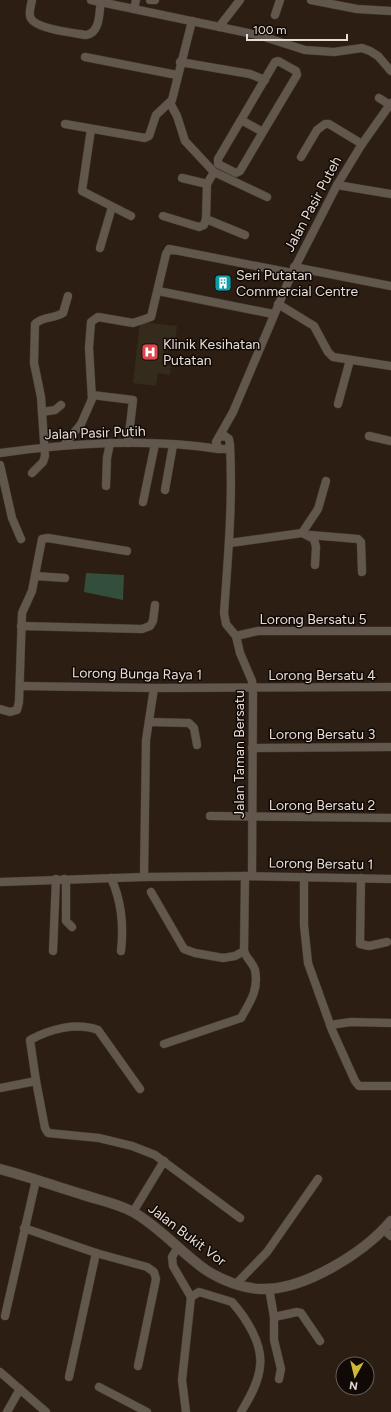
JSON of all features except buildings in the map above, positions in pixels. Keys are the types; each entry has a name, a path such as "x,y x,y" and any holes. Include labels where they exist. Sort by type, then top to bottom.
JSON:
{"street":[{"path":"32,0 29,15 31,19 50,29 86,35 92,33 96,28 101,1"},
{"path":"91,0 258,34 305,50 334,52 362,48 378,56 391,72"},
{"path":"134,9 136,0"},
{"path":"150,0 155,0"},
{"path":"219,27 240,0"},
{"path":"275,15 280,0"},
{"path":"311,0 357,9 391,11"},
{"path":"64,124 145,138 151,132 156,115 170,103 192,21"},
{"path":"85,57 177,74"},
{"path":"276,61 297,73 264,132 239,172 234,172 218,164 218,159 241,120 276,61"},
{"path":"180,62 250,74 264,80"},
{"path":"379,98 390,104"},
{"path":"170,103 177,116 185,140 214,172 267,197"},
{"name":"Jalan Pasir Puteh","path":"218,439 233,412 273,314 293,270 337,185 362,144 390,104"},
{"path":"241,120 264,132"},
{"path":"300,157 317,130 325,124 329,124 362,144"},
{"path":"91,129 82,191 130,216"},
{"path":"163,216 199,227 204,224 206,219 207,184 214,172"},
{"path":"182,178 207,184"},
{"path":"337,185 391,194"},
{"path":"100,248 112,207"},
{"path":"206,219 245,236"},
{"path":"64,445 78,429 88,411 92,395 89,348 91,322 98,317 133,323 151,316 166,254 169,249 391,286"},
{"path":"158,291 273,314"},
{"path":"32,473 43,462 44,447 41,397 34,363 35,324 39,320 58,316 63,313 68,296"},
{"path":"278,304 314,326 330,355 350,360 391,366"},
{"path":"338,404 350,360"},
{"path":"92,395 133,400 128,443"},
{"path":"42,412 55,410 61,405"},
{"name":"Jalan Pasir Puteh","path":"230,442 233,412"},
{"path":"78,429 84,443"},
{"path":"225,436 230,442 227,449 220,449 216,444 218,439 225,436"},
{"path":"369,436 391,441"},
{"name":"Jalan Pasir Putih","path":"191,446 218,439"},
{"name":"Jalan Taman Bersatu","path":"230,442 232,471 230,543 224,613 226,624 236,636 240,653 252,681 253,688 251,777 252,818 244,951"},
{"name":"Jalan Pasir Putih","path":"0,453 84,443 155,444 220,449"},
{"path":"106,486 110,443"},
{"path":"142,502 155,444"},
{"path":"165,490 173,445"},
{"name":"Jalan Taman Bersatu","path":"220,449 232,471"},
{"path":"0,465 12,518 21,539"},
{"path":"305,534 318,509 326,481"},
{"path":"230,543 305,534 358,539 361,542 362,572"},
{"path":"305,534 314,539 316,547 315,565"},
{"path":"0,709 10,712 17,710 20,686 22,613 32,591 42,539 48,538 127,551"},
{"path":"36,576 65,578"},
{"path":"21,626 142,629 150,626 153,621 155,604"},
{"name":"Lorong Bersatu 5","path":"236,636 258,631 391,631"},
{"name":"Lorong Bunga Raya 1","path":"20,686 253,688"},
{"name":"Lorong Bersatu 4","path":"253,688 391,687"},
{"path":"144,877 145,773 148,722 154,688"},
{"path":"148,722 189,723 194,728 197,745"},
{"name":"Lorong Bersatu 3","path":"252,748 391,747"},
{"name":"Lorong Bersatu 2","path":"210,816 252,818 391,818"},
{"name":"Lorong Bersatu 1","path":"0,882 144,877 248,876 391,878"},
{"path":"304,877 304,925 308,963 330,1025 355,1081 359,1086 391,1086"},
{"path":"111,878 119,898 124,928 121,951"},
{"path":"361,878 360,944 368,946 388,942"},
{"path":"53,951 56,879"},
{"path":"64,879 66,883 66,921 72,927"},
{"path":"151,892 184,949 195,953 223,958 235,956 244,951 245,957 254,969 256,992 241,1018 164,1044"},
{"path":"330,1025 350,1022 391,1023"},
{"path":"140,1090 98,1030 77,1026 40,1035 30,1040 36,1081 45,1128 48,1134 91,1137 142,1149 164,1161 240,1218"},
{"path":"0,1088 36,1081"},
{"path":"132,1212 164,1161"},
{"name":"Jalan Bukit Vor","path":"0,1169 132,1212 156,1227 207,1270 236,1284 251,1288 269,1288 314,1276 342,1263 387,1233 391,1221"},
{"path":"236,1284 267,1252 318,1179"},
{"path":"5,1316 36,1180"},
{"path":"24,1228 96,1253 152,1269 156,1275 138,1366"},
{"path":"178,1247 172,1257 173,1266 191,1297 182,1380 186,1412"},
{"path":"69,1377 96,1253"},
{"path":"269,1288 274,1317 274,1340 281,1370 279,1378"},
{"path":"191,1297 196,1293 203,1293 232,1302 251,1332 260,1355 260,1368 242,1412"},
{"path":"274,1317 297,1312 300,1313 320,1341"},
{"path":"0,1372 46,1412"},
{"path":"99,1387 147,1412"},
{"path":"7,1412 20,1389"}],"shaded area":[{"name":"Klinik Kesihatan Putatan","path":"140,322 177,326 175,340 165,340 162,364 171,365 170,375 158,373 156,386 133,383"}],"green space":[{"path":"86,573 124,575 123,600 84,592"}],"place":[{"name":"Seri Putatan Commercial Centre","path":"223,283"},
{"name":"Klinik Kesihatan Putatan","path":"150,352"}]}
